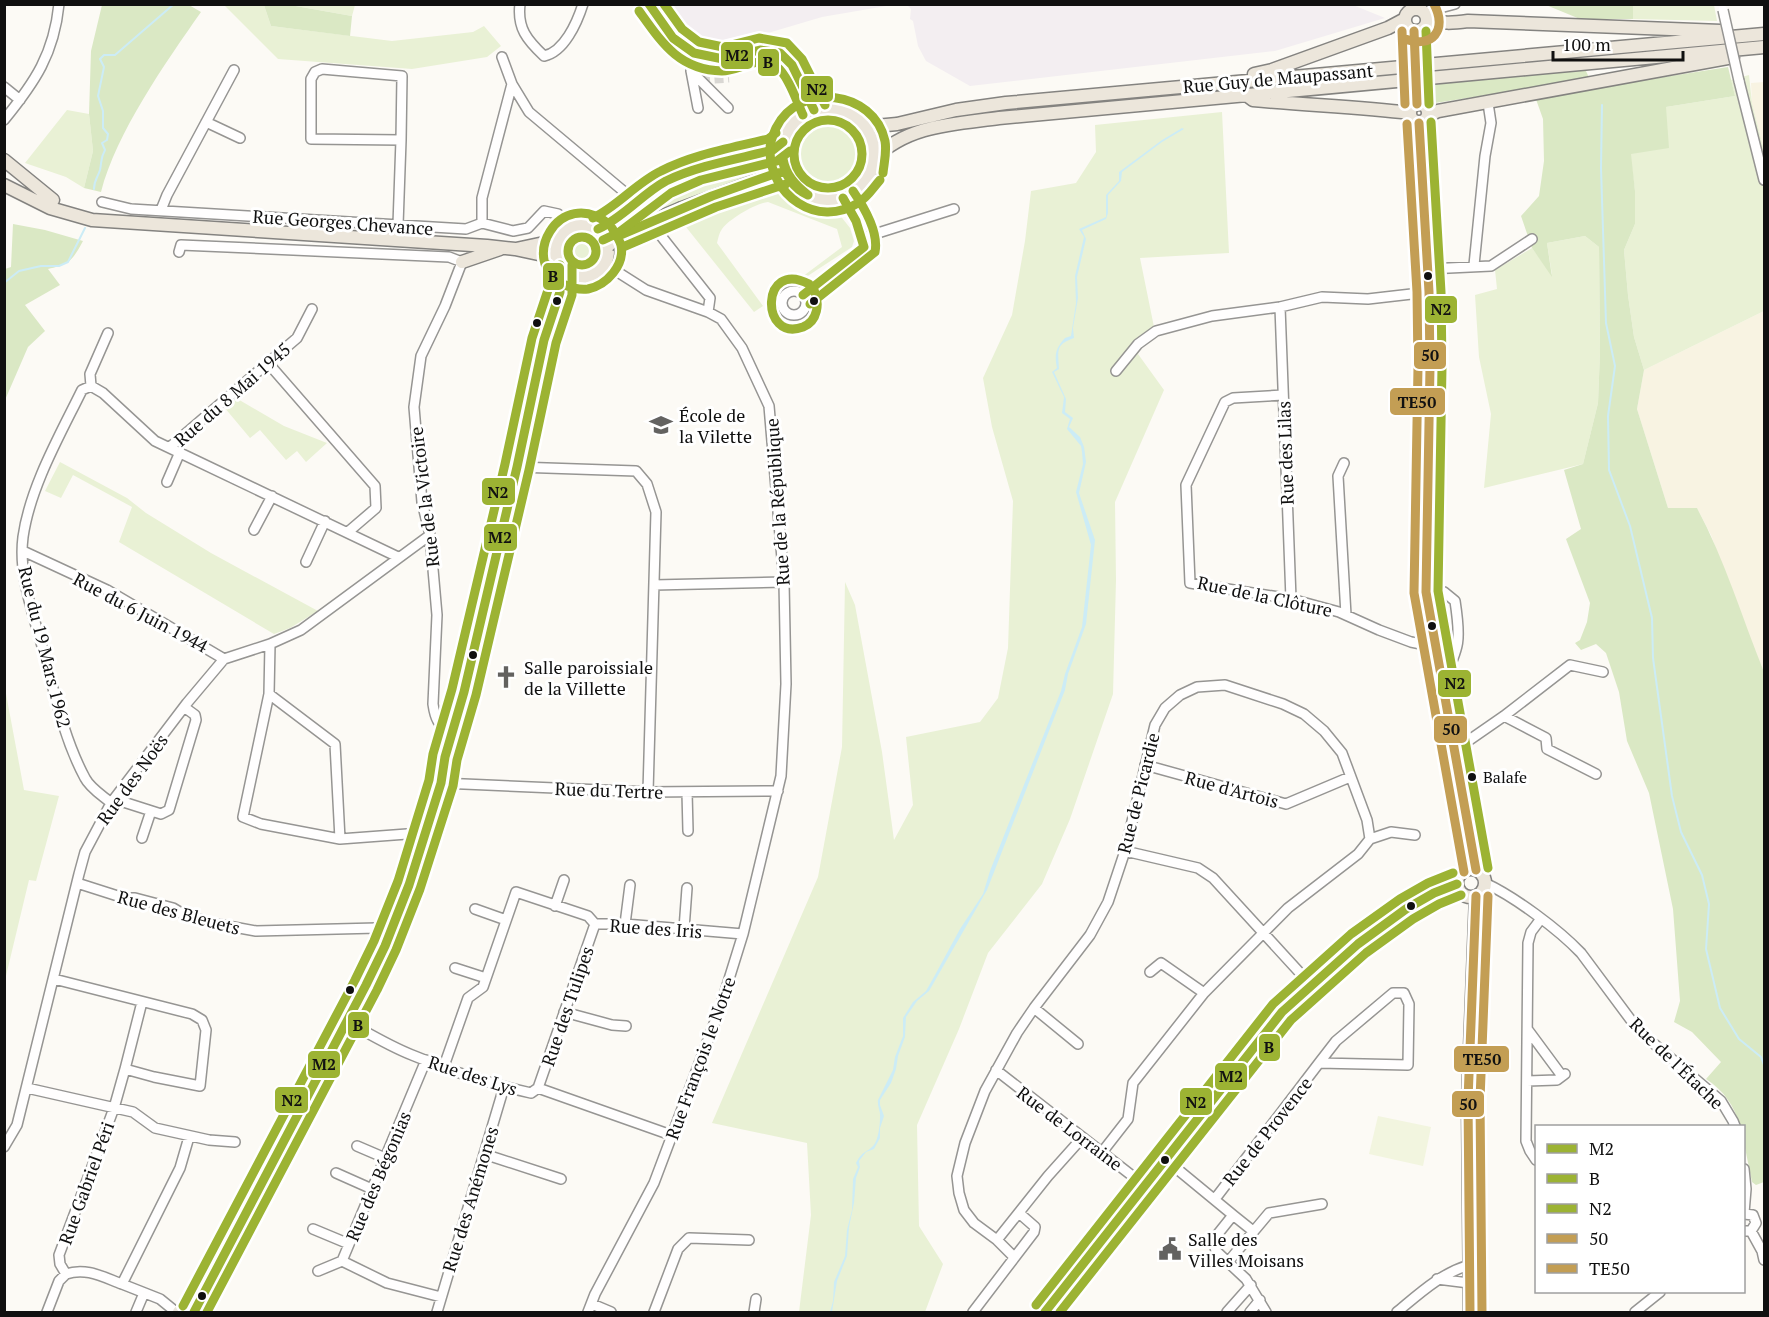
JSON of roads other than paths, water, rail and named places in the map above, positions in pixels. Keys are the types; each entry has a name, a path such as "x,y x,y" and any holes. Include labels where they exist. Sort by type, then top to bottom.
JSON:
{"main road":[{"path":"1420,11 1424,28 1414,31 1408,28 1405,19 1407,12 1420,11 1438,22 1451,23 1468,21 1764,34"},
{"path":"1199,86 1272,70 1388,28 1405,19"},
{"path":"1414,31 1413,121 1424,119 1438,111 1764,49"},
{"name":"Rue Guy de Maupassant","path":"865,127 897,124 956,110 1006,103 1764,34"},
{"name":"Rue Guy de Maupassant","path":"874,159 886,147 901,138 951,125 999,118 1242,94 1764,49"},
{"path":"1242,94 1253,100 1284,103 1414,103"},
{"path":"828,108 842,110 855,116 865,127 874,148 874,159 871,172 854,192 843,198 829,201 815,199 792,184 785,172 782,157 783,142 790,128 800,117 814,110 828,108"},
{"path":"1424,119 1430,366 1426,592 1476,870"},
{"path":"598,229 611,223 665,182 697,169 773,150 783,142"},
{"path":"4,160 53,200"},
{"path":"608,246 619,235 682,208 785,172"},
{"path":"4,176 92,216"},
{"path":"4,185 50,208 119,223 509,248 559,262 565,271 579,277"},
{"path":"178,1312 192,1312 366,985 390,933 425,838 441,783 451,733 464,692 517,467 544,340 560,292 556,249 558,240 571,226 585,224 598,229 606,239 608,246 608,258 605,264 595,273 579,277 560,292"},
{"path":"462,262 509,248 558,240"},
{"path":"1467,870 1476,870 1482,874 1485,883 1483,891 1476,896 1463,895 1457,884 1463,872 1467,870"},
{"path":"1470,1312 1468,1100 1476,896"}],"street":[{"path":"4,120 35,80 45,62 57,27 59,4"},
{"path":"520,4 520,26 535,48 544,56 551,54 563,43 583,4"},
{"path":"649,4 673,38 694,53 723,59 760,50 780,53 792,65 814,110"},
{"path":"1420,11 1455,4"},
{"path":"1722,7 1764,180"},
{"path":"694,53 691,71 698,108"},
{"path":"502,57 512,84 529,112 634,200"},
{"path":"398,225 401,140 402,76 322,69 315,72 311,79 311,139 401,140"},
{"path":"161,210 234,70"},
{"path":"691,71 728,108"},
{"path":"482,223 482,198 512,84"},
{"path":"4,87 20,100"},
{"path":"1474,266 1485,156 1491,123 1488,103"},
{"path":"206,122 240,138"},
{"path":"803,295 864,247 851,209 843,198"},
{"name":"Rue Georges Chevance","path":"102,202 131,209 466,229 482,223 513,231 528,228 544,211 558,214 571,226"},
{"path":"862,237 954,209"},
{"path":"654,226 710,298 708,312"},
{"path":"1428,269 1491,266 1533,239"},
{"name":"Rue Georges Chevance","path":"178,252 181,245 449,257 462,262"},
{"name":"Rue de la Victoire","path":"451,733 441,728 435,717 433,704 436,615 430,535 422,502 414,407 421,356 445,306 462,262"},
{"name":"Rue de la République","path":"605,264 646,290 708,312 721,319 742,348 769,406 784,582 786,684 784,738 778,790"},
{"path":"1116,372 1138,344 1156,330 1212,316 1280,307 1322,297 1368,299 1429,292"},
{"name":"Rue des Lilas","path":"1280,307 1291,599"},
{"name":"Rue du 8 Mai 1945","path":"170,447 297,338 312,309"},
{"path":"108,333 90,374 91,386 103,393 155,441 398,557"},
{"path":"268,363 375,486 376,508 348,532"},
{"name":"Rue du 19 Mars 1962","path":"91,386 82,390 48,460 32,503 23,536 24,578 64,730 86,781 112,801"},
{"name":"Rue de la Clôture","path":"1283,395 1233,398 1225,402 1186,485 1190,583 1291,599 1346,615 1411,642 1436,647"},
{"path":"166,482 180,452"},
{"path":"1344,463 1338,476 1346,615"},
{"path":"517,467 636,471 647,484 656,512 648,792"},
{"path":"254,530 272,496"},
{"path":"306,562 325,521"},
{"path":"224,659 270,644 301,630 430,535"},
{"name":"Rue du 6 Juin 1944","path":"23,551 107,590 224,659"},
{"path":"654,585 784,582"},
{"path":"1426,592 1444,592 1455,601 1460,631 1456,653 1442,682"},
{"path":"270,644 269,694 243,817 261,825 340,839 407,834 425,838"},
{"name":"Rue des Noës","path":"4,1147 17,1125 85,852 112,801 224,659"},
{"path":"1455,750 1570,665 1603,672"},
{"name":"Rue de Picardie","path":"1014,1257 997,1240 974,1223 964,1210 957,1176 966,1143 986,1091 1017,1033 1090,935 1108,902 1125,851 1155,725 1165,708 1180,695 1197,687 1225,684 1283,704 1304,714 1324,731 1342,753 1366,820 1370,839"},
{"path":"269,694 335,744 340,839"},
{"path":"112,801 161,814 168,810 196,720 195,715 184,708"},
{"path":"1504,716 1546,738 1546,749 1596,774"},
{"name":"Rue d'Artois","path":"1145,765 1286,804 1350,777"},
{"name":"Rue du Tertre","path":"441,783 648,792 778,790"},
{"name":"Rue François le Notre","path":"590,1308 595,1294 654,1183 720,1008 743,934 778,790"},
{"path":"687,792 688,831"},
{"path":"142,838 151,811"},
{"path":"1103,1151 1128,1119 1133,1083 1204,993 1262,933 1288,908 1358,854 1370,839 1391,832 1415,835"},
{"path":"1125,851 1198,868 1213,878 1311,985"},
{"path":"555,906 564,880"},
{"name":"Rue des Bleuets","path":"77,883 117,896 135,898 173,908 183,914 212,922 256,931 376,928 390,933"},
{"name":"Rue de l'Étache","path":"1485,883 1502,891 1570,941 1581,952 1639,1031 1720,1101 1735,1125"},
{"path":"1045,1312 1282,1012 1358,944 1406,909 1434,893 1457,884"},
{"path":"625,924 630,885"},
{"path":"684,929 687,888"},
{"name":"Rue des Iris","path":"444,1066 468,998 483,987 516,892 588,916 595,924 625,924 743,934"},
{"path":"475,909 506,920"},
{"path":"1535,1158 1526,1141 1528,943 1531,932 1540,920"},
{"name":"Rue des Tulipes","path":"538,1088 595,924"},
{"path":"1150,972 1161,963 1204,993"},
{"path":"455,968 486,978"},
{"path":"54,979 192,1014 202,1020 206,1030 200,1086 125,1069"},
{"name":"Rue de Provence","path":"1214,1199 1319,1063 1336,1041 1393,993 1404,993 1409,1004 1408,1065 1319,1063"},
{"name":"Rue Gabriel Péri","path":"142,1002 114,1108 60,1255 60,1264 66,1274 75,1270 86,1270 160,1299 178,1312"},
{"path":"1034,1008 1078,1044"},
{"path":"564,1012 612,1025 626,1026"},
{"name":"Rue des Lys","path":"346,1021 426,1060 504,1087 531,1093 538,1088 671,1135"},
{"path":"1527,1029 1564,1075 1557,1080 1527,1081"},
{"name":"Rue des Bégonias","path":"426,1060 342,1261 387,1283 441,1297"},
{"name":"Rue de Lorraine","path":"996,1070 1144,1185"},
{"name":"Rue des Anémones","path":"437,1312 504,1087"},
{"path":"27,1088 133,1112 155,1128 189,1137 235,1142"},
{"path":"122,1284 180,1168 189,1137"},
{"path":"997,1240 1082,1138"},
{"path":"357,1146 385,1158"},
{"path":"484,1154 561,1179"},
{"path":"1165,1159 1253,1231"},
{"path":"336,1173 372,1189"},
{"path":"1745,1182 1745,1202"},
{"path":"1228,1262 1269,1213 1322,1204"},
{"path":"973,1312 1034,1232 1035,1227 1019,1213"},
{"path":"1745,1214 1750,1214 1755,1218 1755,1226 1747,1231 1762,1251 1764,1260"},
{"path":"1233,1215 1213,1240 1216,1251 1251,1285 1266,1312"},
{"path":"313,1229 349,1244"},
{"path":"654,1312 678,1249 689,1238 749,1240"},
{"path":"318,1271 342,1261"},
{"path":"1397,1312 1452,1270 1469,1265"},
{"path":"47,1312 59,1281 66,1274"},
{"path":"1437,1280 1469,1283"},
{"path":"1227,1312 1251,1285"},
{"path":"136,1312 144,1293"},
{"path":"1635,1312 1659,1293"},
{"path":"754,1312 756,1299"},
{"path":"1250,1312 1260,1300"},
{"path":"590,1308 611,1312"}],"water":[{"path":"1182,128 1184,129 1162,142 1122,172 1121,181 1108,195 1106,219 1082,230 1086,239 1077,277 1078,298 1073,328 1074,338 1064,343 1059,349 1059,369 1054,372 1066,399 1065,412 1073,418 1069,427 1080,437 1086,462 1079,493 1095,540 1086,624 1068,674 1065,690 987,890 929,991 917,1001 906,1017 905,1037 896,1069 891,1083 880,1100 884,1116 880,1138 874,1149 866,1152 859,1161 847,1256 837,1281 832,1312 830,1312 834,1282 845,1256 847,1230 852,1210 853,1179 858,1167 856,1163 862,1154 875,1144 880,1116 878,1100 893,1070 903,1036 903,1018 913,1002 926,991 960,929 983,894 1061,691 1082,627 1091,545 1076,492 1083,464 1082,452 1081,446 1067,429 1070,419 1062,413 1064,397 1052,372 1057,368 1058,348 1065,338 1071,336 1076,303 1075,276 1084,237 1079,229 1106,217 1106,195 1119,181 1119,172"}],"waterway":[{"path":"94,189 105,150 102,143 107,140 108,134 103,128 103,111 98,96 104,67 100,59 104,55 115,55 174,4"},
{"path":"1602,105 1601,168 1606,323 1615,366 1608,416 1609,470 1630,526 1652,618 1653,658 1672,796 1681,832 1702,875 1709,904 1706,949 1720,1008 1739,1039 1761,1057 1764,1065"},
{"path":"4,283 19,271 41,266 59,266 68,262 85,228"}],"tunnel":[{"path":"701,80 729,78"},
{"path":"634,200 653,225"}],"place":[{"name":"École de la Vilette","path":"661,425"},
{"name":"Salle paroissiale de la Villette","path":"506,677"},
{"name":"Balafe","path":"1472,777"},
{"name":"Salle des Villes Moisans","path":"1170,1249"}]}
